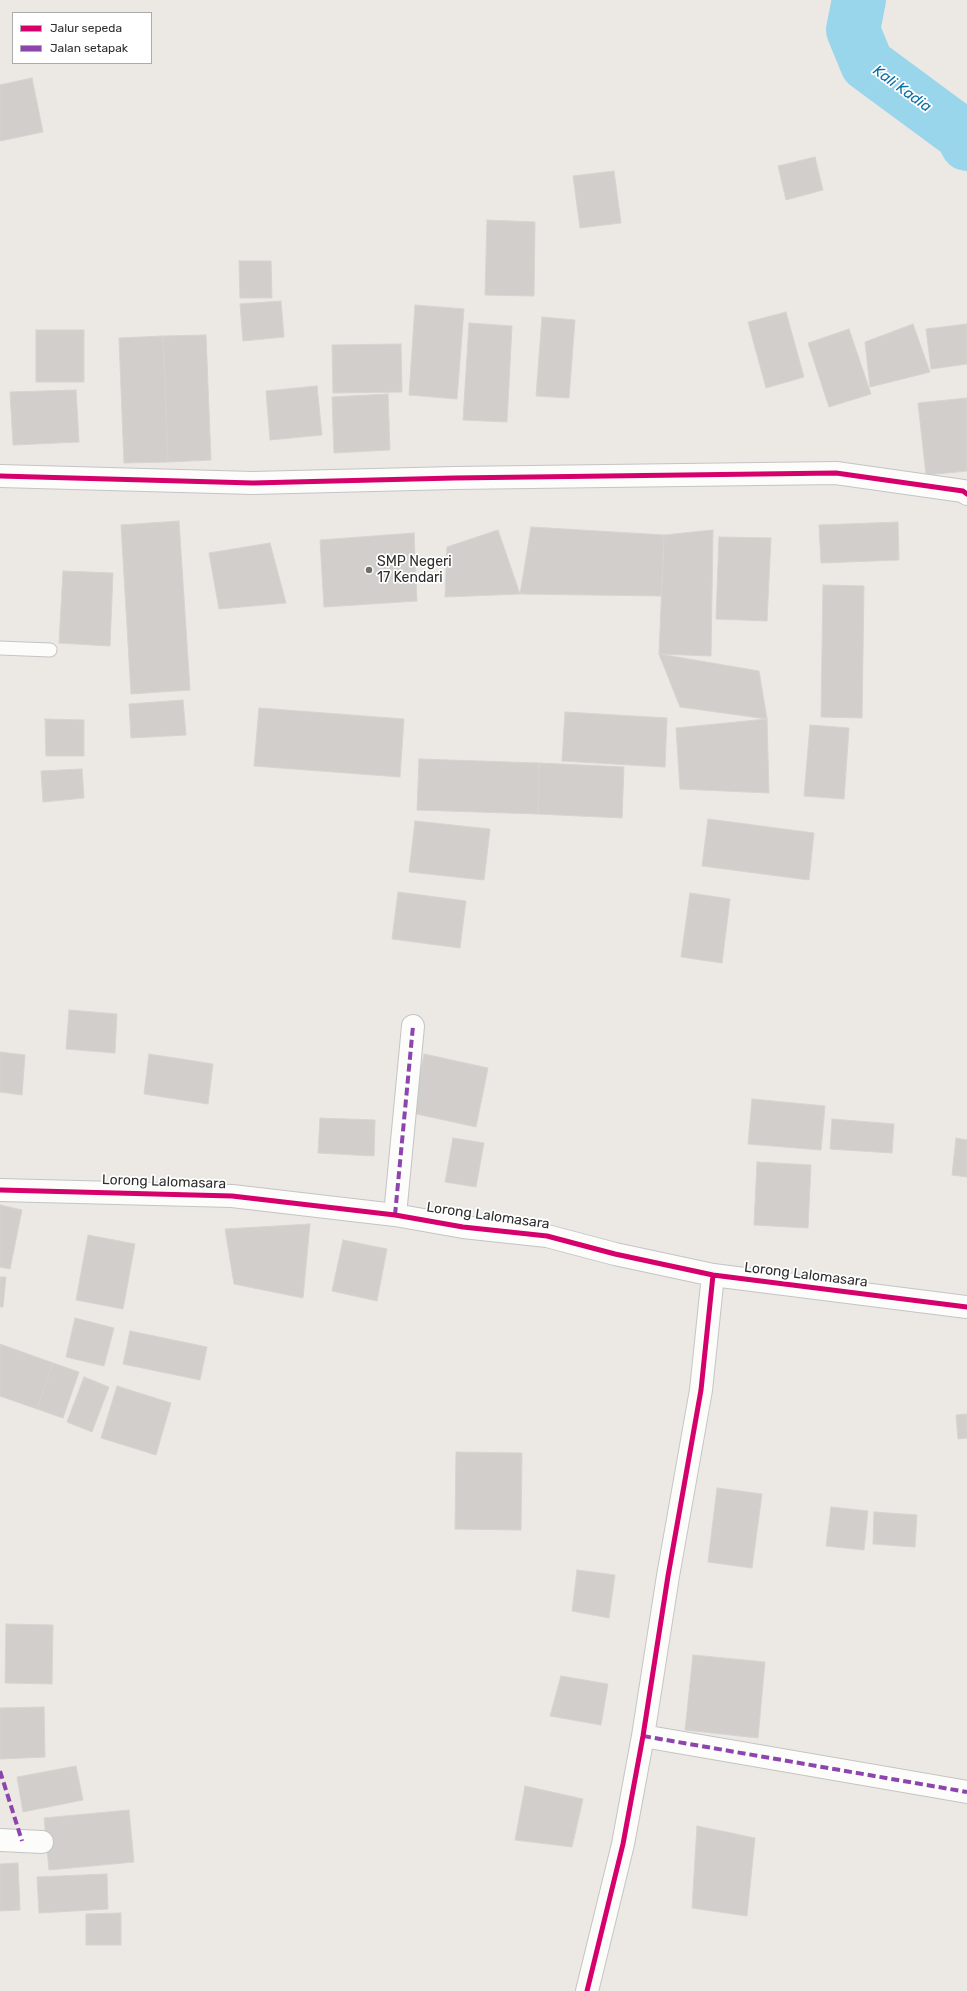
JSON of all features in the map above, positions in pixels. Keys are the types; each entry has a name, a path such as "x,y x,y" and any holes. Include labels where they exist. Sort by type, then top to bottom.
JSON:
{"street":[{"path":"0,476 253,483 454,478 836,473 966,492"},
{"path":"395,1215 413,1026"},
{"name":"Lorong Lalomasara","path":"0,1190 232,1196 395,1215 463,1227 547,1236 615,1254 712,1275 967,1307"},
{"path":"587,1991 623,1844 643,1736 668,1576 701,1390 712,1275"},
{"path":"643,1736 967,1792"},
{"path":"0,1840 42,1842"}],"lane":[{"path":"0,648 50,650"}],"building":[{"path":"32,78 43,132 0,141 0,85"},
{"path":"815,157 823,190 786,200 778,166"},
{"path":"614,171 621,223 580,228 573,176"},
{"path":"487,220 535,222 534,296 485,295"},
{"path":"239,261 271,261 272,298 240,298"},
{"path":"281,301 284,337 243,341 240,304"},
{"path":"415,305 464,309 457,399 409,395"},
{"path":"786,312 804,377 766,388 748,322"},
{"path":"542,317 575,320 569,398 536,396"},
{"path":"469,323 512,326 507,422 463,420"},
{"path":"913,324 930,372 870,387 865,342"},
{"path":"967,324 967,364 931,369 926,329"},
{"path":"849,329 871,394 829,407 808,343"},
{"path":"36,330 84,330 84,382 36,382"},
{"path":"206,335 211,460 168,462 163,336"},
{"path":"163,336 168,462 124,463 119,338"},
{"path":"401,344 402,392 333,393 332,345"},
{"path":"317,386 322,435 270,440 266,391"},
{"path":"76,390 79,442 13,445 10,392"},
{"path":"388,394 390,450 334,453 332,397"},
{"path":"967,398 967,471 926,475 918,403"},
{"path":"179,521 190,690 131,694 121,525"},
{"path":"898,522 899,560 821,563 819,525"},
{"path":"531,527 664,535 661,596 520,594"},
{"path":"498,530 520,594 445,597 447,547"},
{"path":"713,530 711,656 659,654 664,535"},
{"name":"SMP Negeri 17 Kendari","path":"414,533 417,601 324,607 320,540"},
{"path":"719,537 771,538 767,621 716,619"},
{"path":"270,543 286,603 219,609 209,553"},
{"path":"63,571 113,573 110,646 59,643"},
{"path":"823,585 864,586 862,718 821,717"},
{"path":"659,654 759,671 767,719 680,707"},
{"path":"183,700 186,735 131,738 129,704"},
{"path":"259,708 404,719 400,777 254,766"},
{"path":"565,712 667,718 665,767 562,761"},
{"path":"45,719 84,720 84,756 46,756"},
{"path":"767,719 769,793 680,789 676,728"},
{"path":"810,725 849,728 844,799 804,796"},
{"path":"419,759 539,763 538,814 417,810"},
{"path":"539,763 624,767 622,818 538,814"},
{"path":"82,769 84,798 43,802 41,771"},
{"path":"708,819 814,833 809,880 702,866"},
{"path":"415,821 490,829 484,880 409,872"},
{"path":"398,892 466,901 460,948 392,939"},
{"path":"690,893 730,899 722,963 681,957"},
{"path":"69,1010 117,1014 115,1053 66,1049"},
{"path":"0,1052 25,1055 22,1095 0,1092"},
{"path":"149,1054 213,1064 208,1104 144,1094"},
{"path":"424,1054 488,1068 476,1127 412,1113"},
{"path":"752,1099 825,1106 821,1150 748,1144"},
{"path":"320,1118 375,1120 374,1156 318,1153"},
{"path":"832,1119 894,1124 892,1153 830,1149"},
{"path":"453,1138 484,1143 476,1187 445,1182"},
{"path":"956,1138 967,1140 967,1177 952,1175"},
{"path":"757,1162 811,1165 808,1228 754,1225"},
{"path":"0,1205 22,1210 10,1269 0,1267"},
{"path":"310,1224 303,1298 234,1284 225,1229"},
{"path":"88,1235 135,1244 123,1309 76,1300"},
{"path":"343,1240 387,1249 377,1301 332,1291"},
{"path":"0,1277 6,1277 3,1307 0,1307"},
{"path":"75,1318 114,1328 104,1366 66,1357"},
{"path":"130,1331 207,1347 200,1380 123,1364"},
{"path":"0,1344 53,1363 37,1409 0,1396"},
{"path":"53,1363 79,1372 63,1418 37,1409"},
{"path":"84,1377 109,1387 92,1432 67,1422"},
{"path":"117,1386 171,1403 156,1455 101,1438"},
{"path":"967,1414 967,1438 958,1439 956,1415"},
{"path":"456,1452 522,1453 521,1530 455,1529"},
{"path":"717,1488 762,1494 752,1568 708,1562"},
{"path":"831,1507 868,1511 864,1550 826,1546"},
{"path":"874,1512 917,1515 915,1547 873,1544"},
{"path":"577,1570 615,1575 609,1618 572,1611"},
{"path":"6,1624 53,1625 52,1684 5,1683"},
{"path":"693,1655 765,1662 758,1738 685,1730"},
{"path":"561,1676 608,1684 601,1725 550,1716"},
{"path":"44,1707 45,1757 0,1759 0,1708"},
{"path":"76,1766 83,1800 23,1812 17,1777"},
{"path":"525,1786 583,1799 572,1847 515,1840"},
{"path":"129,1810 134,1862 49,1870 44,1818"},
{"path":"697,1826 755,1838 747,1916 692,1908"},
{"path":"18,1863 20,1910 0,1911 0,1864"},
{"path":"107,1874 108,1909 39,1913 37,1877"},
{"path":"121,1913 121,1945 86,1945 86,1914"}],"waterway":[{"name":"Kali Kadia","path":"859,0 853,30 867,64 962,134 967,144"}],"marked path":[{"path":"395,1215 413,1026"},
{"path":"643,1736 967,1792"},
{"path":"0,1771 22,1841"}],"cycle path":[{"path":"0,476 253,483 454,478 836,473 963,491 967,494"},
{"path":"0,1190 232,1196 395,1215 463,1227 547,1236 615,1254 713,1275 967,1307"},
{"path":"587,1991 623,1844 643,1736 668,1576 701,1390 713,1275"}],"place":[{"name":"SMP Negeri 17 Kendari","path":"369,570"}]}
